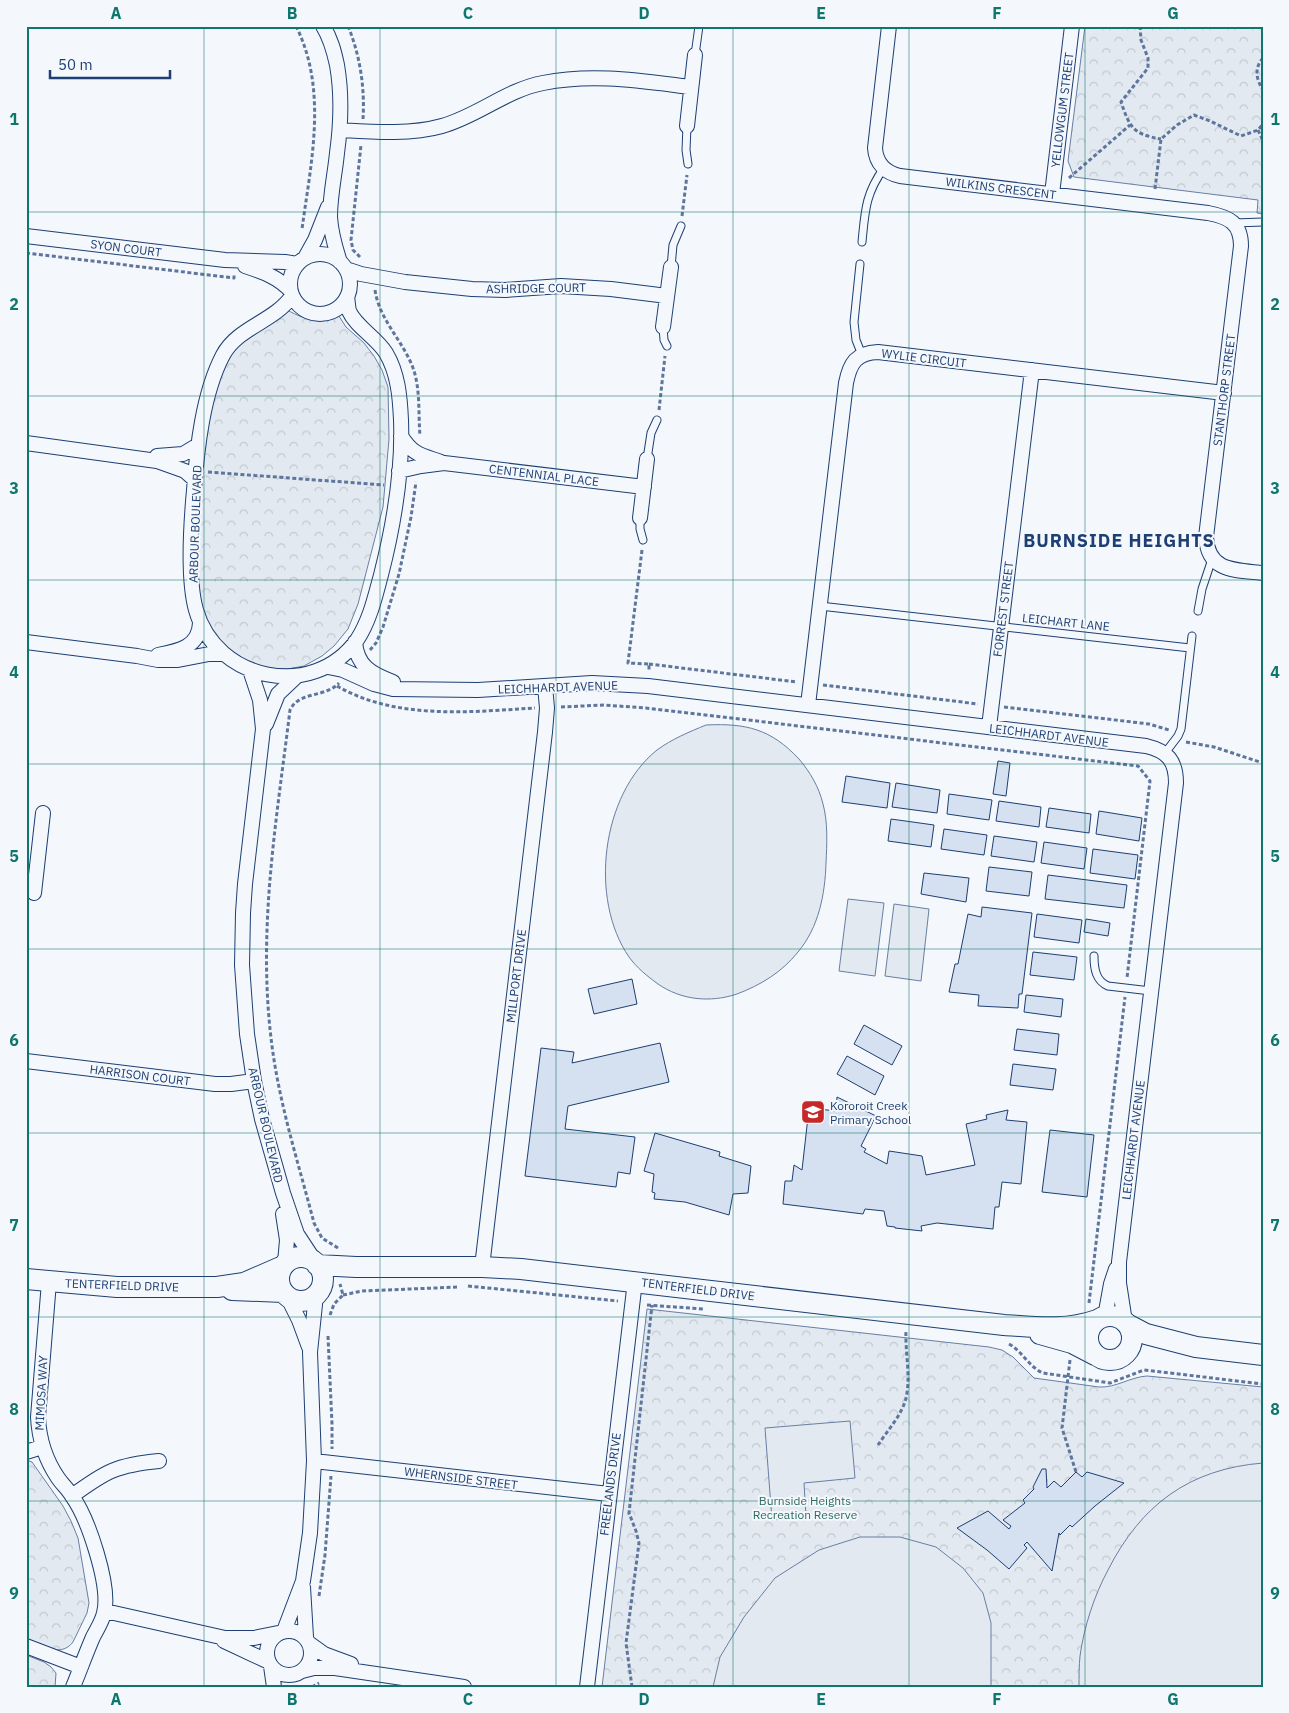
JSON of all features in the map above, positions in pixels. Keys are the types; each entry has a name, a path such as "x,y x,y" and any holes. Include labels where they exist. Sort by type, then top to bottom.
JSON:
{"street":[{"path":"884,168 875,155 875,139 889,26"},
{"name":"YELLOWGUM STREET","path":"1052,194 1072,26"},
{"path":"327,30 340,89 340,130 331,199 332,231 350,284 348,295"},
{"path":"687,126 695,55"},
{"path":"340,130 401,131 442,126 510,93 542,83 563,80 601,78 691,87"},
{"name":"WILKINS CRESCENT","path":"884,168 890,174 900,176 1208,213 1220,215 1234,223"},
{"path":"331,199 316,237 292,272 290,282 296,303 311,313 328,313 342,305 352,288 358,284 405,282"},
{"name":"STANTHORP STREET","path":"1212,559 1207,548 1206,537 1241,246 1241,236 1234,223"},
{"name":"SYON COURT","path":"26,236 230,262"},
{"path":"230,262 301,261 314,255 323,254 332,256 343,265 361,274 405,282"},
{"path":"230,262 274,277 282,282 292,293"},
{"path":"663,327 670,267"},
{"name":"ASHRIDGE COURT","path":"405,282 472,290 561,286 584,287 667,296"},
{"name":"ARBOUR BOULEVARD","path":"292,293 281,309 232,342 225,352 211,386 198,445 191,561 193,595 200,622 216,646 224,654 250,670 282,677 297,676 328,667 355,642 366,622 376,595 390,537 398,486 401,436 400,398 392,365 372,335 359,324 349,310 348,295"},
{"name":"WYLIE CIRCUIT","path":"862,355 869,352 878,352 1224,393"},
{"path":"808,705 848,377 852,364 862,355"},
{"name":"FORREST STREET","path":"989,728 1032,370"},
{"path":"401,436 408,448 413,452 444,463"},
{"path":"26,443 142,457 178,467 195,475"},
{"path":"142,457 183,454 198,445"},
{"path":"640,518 647,459"},
{"path":"399,471 444,463"},
{"name":"CENTENNIAL PLACE","path":"444,463 644,487"},
{"path":"1212,559 1224,567 1263,573"},
{"path":"138,656 166,653 194,642 200,634 200,622"},
{"path":"26,642 168,661 209,654 224,654"},
{"path":"355,642 359,660 368,670 397,684 420,689"},
{"path":"328,667 342,670 384,687 420,689"},
{"path":"250,670 260,700 263,729"},
{"path":"263,729 278,694 297,676"},
{"name":"LEICHHARDT AVENUE","path":"420,689 478,690 592,683 648,686 1146,746 1157,749 1165,754 1175,768 1176,783 1119,1262 1119,1283 1126,1323"},
{"name":"MILLPORT DRIVE","path":"482,1267 547,708 545,686"},
{"name":"ARBOUR BOULEVARD","path":"263,729 245,884 242,966 254,1081 262,1119 283,1193"},
{"path":"34,893 32,852 43,813"},
{"name":"HARRISON COURT","path":"26,1061 215,1084 254,1081"},
{"path":"283,1193 297,1234 322,1277 310,1352 314,1460 310,1533 303,1581 308,1640 312,1651 311,1659 297,1677"},
{"path":"283,1193 283,1213 287,1240 284,1265 278,1279 299,1320 310,1352"},
{"path":"284,1265 297,1257 304,1257 316,1264"},
{"name":"LEICHHARDT AVENUE","path":"1101,1318 1119,1262"},
{"name":"TENTERFIELD DRIVE","path":"316,1264 392,1268 482,1267 521,1269 635,1281 1072,1343 1095,1355"},
{"name":"TENTERFIELD DRIVE","path":"26,1279 117,1287 217,1287 244,1283 284,1265"},
{"name":"TENTERFIELD DRIVE","path":"318,1293 343,1276 392,1268"},
{"name":"FREELANDS DRIVE","path":"587,1687 635,1281"},
{"name":"MIMOSA WAY","path":"49,1282 38,1434 42,1447 58,1478 72,1496 88,1524 94,1543 105,1598 105,1611 101,1624 94,1635 73,1687"},
{"name":"TENTERFIELD DRIVE","path":"217,1287 248,1292 285,1294"},
{"path":"285,1294 292,1299 305,1301 318,1293"},
{"path":"1196,1347 1160,1348 1124,1355 1115,1360 1108,1361 1095,1355 1088,1344 1087,1337 1089,1331 1101,1318 1114,1317 1146,1334 1196,1347 1263,1355"},
{"name":"TENTERFIELD DRIVE","path":"1003,1334 1042,1328 1073,1327 1101,1318"},
{"path":"1124,1355 1131,1346 1132,1339 1131,1332 1126,1323"},
{"path":"26,1452 42,1447"},
{"name":"WHERNSIDE STREET","path":"314,1460 609,1494"},
{"path":"72,1496 107,1471 133,1464 159,1461"},
{"path":"274,1687 267,1654 268,1646 272,1638 281,1632 303,1581"},
{"path":"105,1611 211,1636 245,1639 292,1630 299,1632 326,1655 380,1675"},
{"path":"211,1636 270,1664 282,1674 297,1677 314,1668 335,1668 464,1687"},
{"path":"26,1646 81,1667"}],"lane":[{"path":"695,55 699,26"},
{"path":"687,126 686,150 688,164"},
{"path":"862,242 869,194 874,182 884,168"},
{"name":"WILKINS CRESCENT","path":"1234,223 1263,222"},
{"path":"670,267 675,238 681,226"},
{"path":"860,264 854,322 856,340 862,355"},
{"path":"663,327 664,340 667,346"},
{"path":"647,459 650,433 657,420"},
{"path":"640,518 643,540"},
{"path":"1198,611 1202,588 1212,559"},
{"name":"LEICHART LANE","path":"820,606 1190,648"},
{"path":"1165,754 1181,729 1192,636"},
{"path":"1094,956 1095,971 1102,984 1151,992"}],"path":[{"path":"296,26 308,55 314,81 316,109 301,235"},
{"path":"1140,26 1141,40 1148,58 1148,68 1121,102 1130,125 1146,136 1161,139"},
{"path":"1263,58 1258,63 1257,70 1257,77 1263,90"},
{"path":"1155,188 1161,139 1194,115 1241,136 1258,130 1263,124"},
{"path":"1069,178 1130,125"},
{"path":"1258,130 1263,140"},
{"path":"681,226 688,164"},
{"path":"26,253 234,278 230,262"},
{"path":"657,420 667,346"},
{"path":"195,475 398,486"},
{"path":"643,540 628,663 650,664 1149,724 1159,726 1186,742 1214,747 1263,763"},
{"path":"646,708 650,664"},
{"path":"337,686 365,700 386,706 409,709 465,711 582,705 646,708 1138,766 1150,781 1091,1298"},
{"path":"301,698 290,710 272,848 268,891 266,973 272,1047 280,1094 314,1223 318,1231"},
{"path":"343,1295 362,1291 467,1286 706,1309"},
{"path":"632,1687 626,1643 639,1543 629,1513 652,1305"},
{"path":"896,1329 915,1331"},
{"path":"878,1445 906,1400 908,1385 906,1330"},
{"path":"1003,1334 1037,1370 1043,1373 1110,1383 1144,1370 1263,1384"},
{"path":"1068,1377 1062,1428 1076,1472"}],"green space":[{"path":"1085,26 1263,26 1263,214 1257,213 1258,200 1074,177 1068,161"},
{"path":"287,310 312,319 323,318 337,313 346,327 364,343 382,370 388,387 389,439 383,507 358,604 348,629 334,646 322,656 304,666 272,669 258,667 231,654 207,626 196,591 198,485 217,375 237,344"},
{"path":"706,725 733,725 757,730 789,749 807,769 819,792 825,811 827,841 824,886 820,910 811,932 798,952 778,972 754,986 727,997 706,999 676,994 646,975 632,961 616,933 609,907 606,878 607,849 613,820 623,793 638,769 663,746"},
{"path":"848,899 884,903 875,976 839,971"},
{"path":"894,904 929,909 921,981 885,976"},
{"name":"Burnside Heights Recreation Reserve","path":"647,1309 989,1347 1002,1350 1013,1357 1034,1378 1099,1387 1111,1386 1147,1376 1263,1387 1263,1687 602,1687"},
{"path":"850,1421 855,1478 804,1483 806,1517 772,1520 765,1428"},
{"path":"26,1460 32,1462 63,1506 78,1538 89,1603 87,1613 73,1642 63,1649 51,1649 26,1640"},
{"path":"1263,1463 1263,1687 1079,1687 1082,1645 1094,1601 1121,1547 1136,1527 1152,1509 1170,1494 1190,1482 1212,1473"},
{"path":"860,1537 900,1537 936,1547 963,1568 983,1593 991,1623 991,1687 713,1687 720,1657 744,1617 775,1578 819,1550"},
{"path":"26,1655 51,1667 56,1673 55,1687 26,1687"}],"building":[{"path":"998,761 1010,763 1006,796 993,794"},
{"path":"846,776 890,783 887,808 842,802"},
{"path":"896,783 940,790 937,813 892,807"},
{"path":"949,794 992,800 989,820 947,814"},
{"path":"999,801 1041,807 1039,827 996,821"},
{"path":"1049,808 1091,814 1089,833 1046,827"},
{"path":"1099,811 1142,818 1139,841 1096,834"},
{"path":"891,819 934,825 931,847 888,841"},
{"path":"944,829 987,835 984,855 941,849"},
{"path":"994,836 1037,842 1034,862 991,856"},
{"path":"1044,842 1087,848 1084,869 1041,863"},
{"path":"1093,849 1138,855 1135,879 1090,873"},
{"path":"989,867 1032,872 1029,896 986,891"},
{"path":"924,873 969,878 966,902 921,894"},
{"path":"1048,875 1127,885 1124,908 1045,899"},
{"path":"982,907 1032,913 1022,994 1019,994 1018,1008 978,1006 979,995 949,992 955,964 958,964 968,914 981,917"},
{"path":"1037,914 1082,920 1079,943 1034,937"},
{"path":"1086,919 1110,923 1108,936 1084,932"},
{"path":"1033,952 1077,957 1074,980 1030,975"},
{"path":"632,979 637,1004 594,1014 588,989"},
{"path":"1026,995 1063,999 1061,1017 1024,1012"},
{"path":"864,1025 902,1046 892,1065 854,1044"},
{"path":"1017,1029 1059,1034 1057,1055 1014,1050"},
{"path":"660,1043 669,1082 568,1106 565,1129 635,1137 630,1174 618,1172 616,1187 525,1176 541,1048 574,1052 572,1063"},
{"path":"847,1056 884,1076 875,1095 837,1074"},
{"path":"1013,1064 1056,1069 1053,1090 1010,1085"},
{"path":"837,1097 876,1116 861,1146 866,1149 864,1152 887,1164 889,1151 922,1156 926,1175 975,1165 966,1124 987,1119 986,1115 1008,1110 1006,1120 1027,1122 1021,1184 1002,1182 999,1207 995,1207 993,1229 937,1223 921,1226 922,1231 895,1228 887,1226 884,1211 865,1209 863,1214 783,1204 785,1181 792,1181 794,1165 802,1170 809,1108 836,1111"},
{"path":"1050,1130 1094,1135 1087,1197 1042,1192"},
{"path":"655,1133 720,1152 719,1156 751,1166 748,1193 733,1194 729,1215 685,1202 654,1199 655,1193 652,1192 654,1174 644,1171"},
{"path":"1042,1469 1046,1469 1047,1488 1054,1481 1061,1487 1076,1472 1082,1477 1087,1472 1124,1483 1072,1527 1070,1525 1060,1535 1059,1533 1052,1571 1027,1542 1024,1545 1027,1548 1009,1569 957,1528 988,1511 1009,1529 1011,1526 1003,1520 1025,1503 1023,1500 1034,1489 1033,1487"}],"place":[{"name":"Kororoit Creek Primary School","path":"813,1112"}],"district":[{"name":"BURNSIDE HEIGHTS","path":"1119,540"}]}
